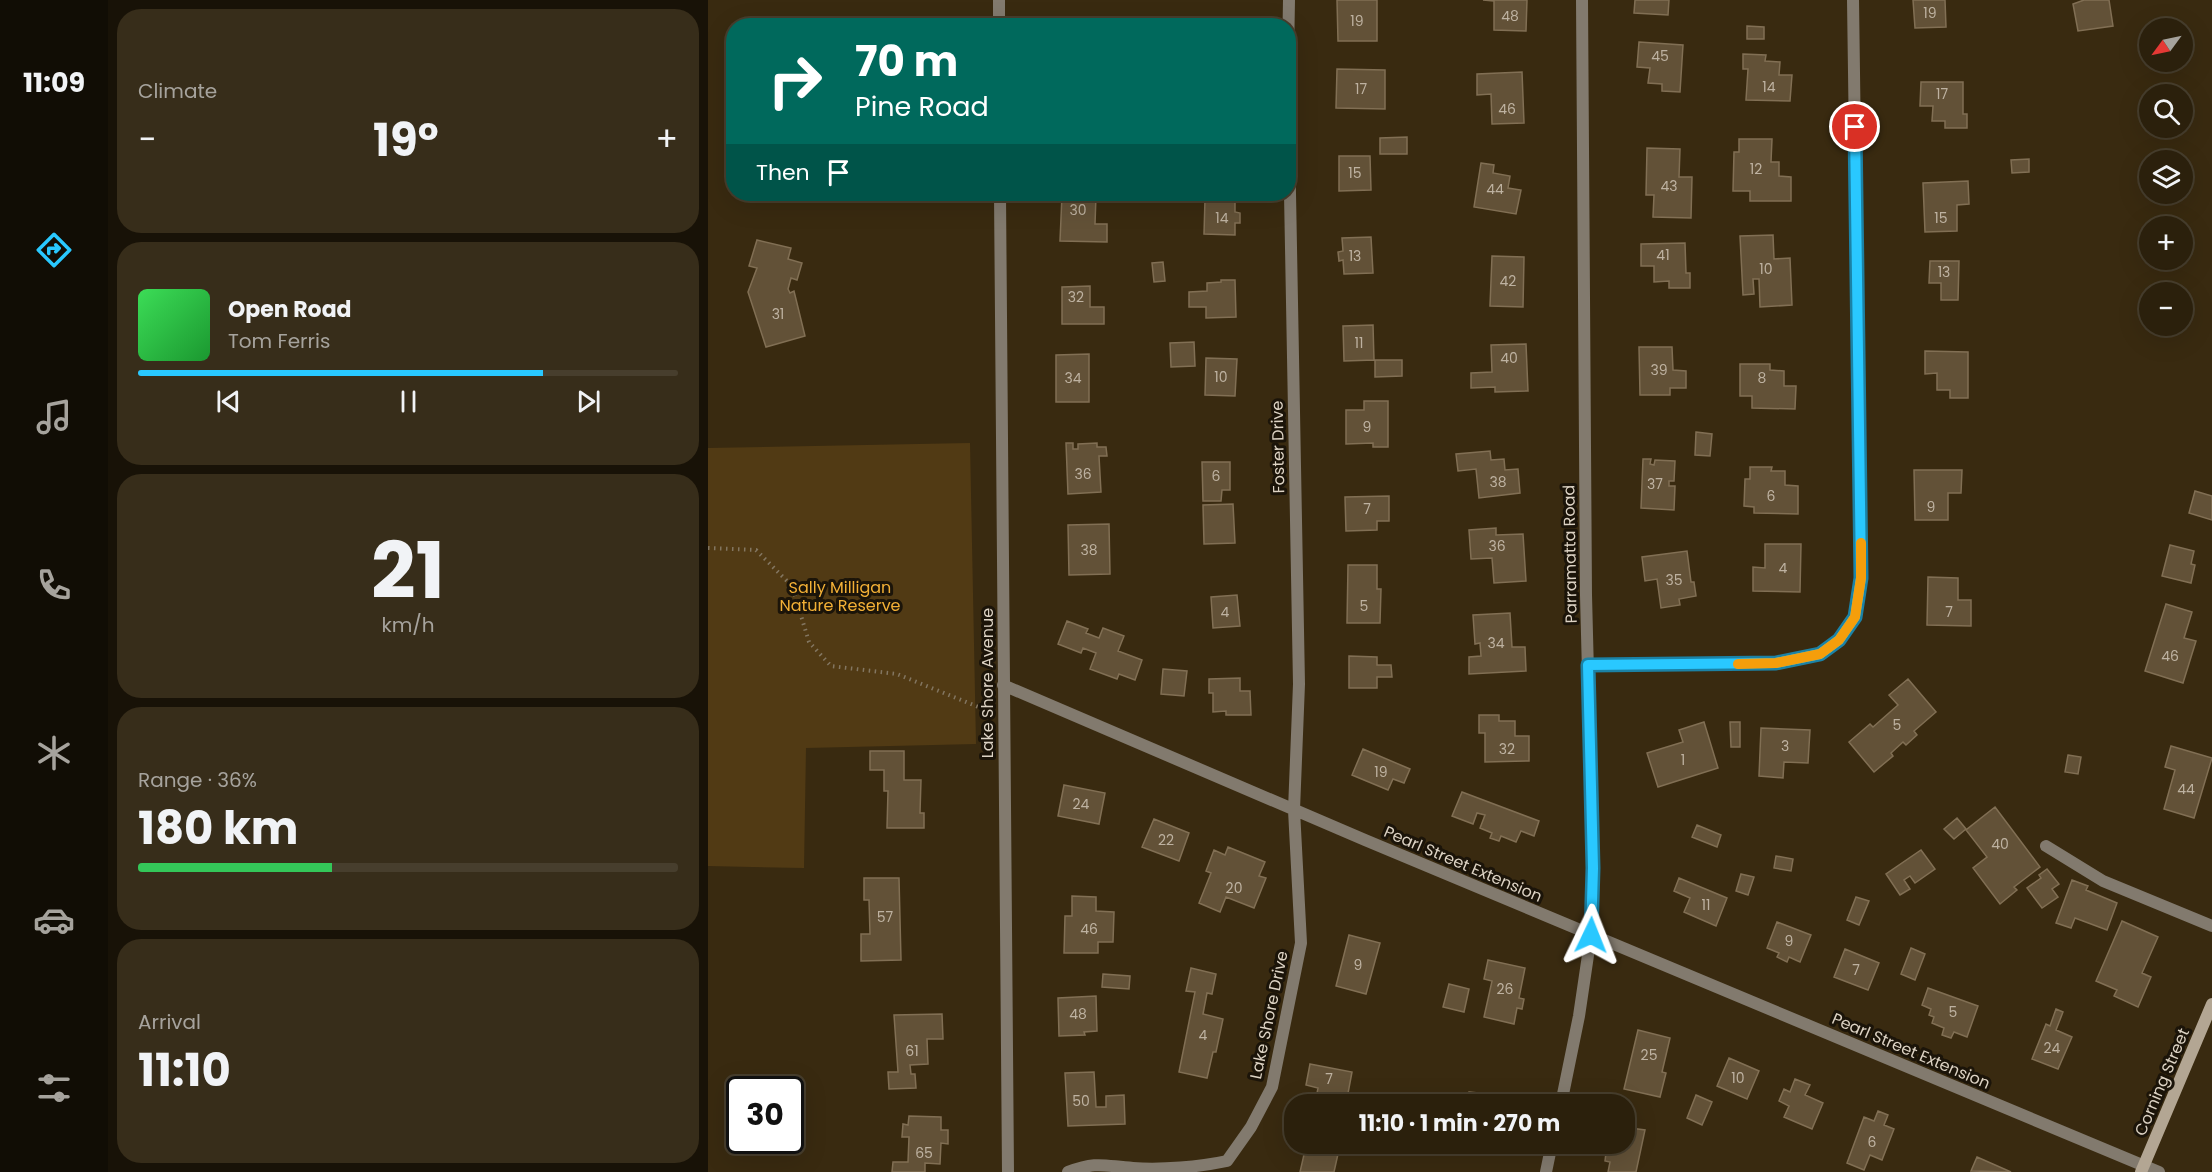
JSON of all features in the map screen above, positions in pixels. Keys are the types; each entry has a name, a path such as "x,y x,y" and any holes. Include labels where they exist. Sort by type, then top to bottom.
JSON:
{"street":[{"path":"999,0 999,18"},
{"path":"1289,0 1289,18"},
{"name":"Parramatta Road","path":"1562,1094 1580,1016 1591,935 1593,868 1588,665 1582,0"},
{"path":"1588,665 1776,663 1820,654 1839,640 1855,617 1861,578 1853,0"},
{"name":"Lake Shore Avenue","path":"1000,201 1008,1172"},
{"name":"Foster Drive","path":"1290,201 1299,684 1294,810"},
{"name":"Pearl Street Extension","path":"1003,685 2143,1169 2159,1172"},
{"name":"Lake Shore Drive","path":"1068,1172 1098,1163 1134,1168 1200,1167 1227,1161 1251,1127 1272,1087 1301,943 1294,810"},
{"path":"2046,846 2103,881 2212,927"},
{"name":"Corning Street","path":"2143,1169 2212,1004"},
{"path":"1546,1172 1550,1154"}],"path":[{"path":"708,548 756,550 792,586 809,642 831,666 897,674 1003,718"}],"green space":[{"name":"Sally Milligan Nature Reserve","path":"970,443 976,744 806,748 804,868 708,866 708,448"}],"building":[{"path":"1337,0 1377,0 1377,41 1338,41"},
{"path":"1483,0 1527,0 1526,31 1494,30 1494,1"},
{"path":"1635,0 1669,0 1668,15 1634,13"},
{"path":"1913,0 1945,0 1946,27 1915,28"},
{"path":"2084,0 2109,0 2113,26 2078,31 2073,4"},
{"path":"1747,26 1764,27 1764,39 1747,39"},
{"path":"1639,42 1683,45 1680,92 1662,91 1662,84 1648,83 1650,68 1637,67"},
{"path":"1743,54 1766,55 1765,61 1780,62 1779,75 1792,75 1790,101 1746,100 1748,69 1743,69"},
{"path":"1337,69 1385,70 1385,109 1336,108"},
{"path":"1522,72 1524,123 1492,124 1491,94 1477,95 1477,74"},
{"path":"1921,82 1963,82 1963,114 1967,114 1967,128 1945,128 1945,121 1932,121 1933,106 1920,106"},
{"path":"1407,137 1407,154 1380,154 1380,138"},
{"path":"1739,139 1772,139 1771,162 1779,162 1779,176 1791,177 1791,201 1750,201 1750,191 1733,191 1734,152 1739,152"},
{"path":"1647,148 1680,149 1679,177 1692,177 1691,218 1653,217 1654,195 1646,195"},
{"path":"1339,156 1370,156 1371,190 1339,191"},
{"path":"2029,159 2029,172 2012,173 2011,160"},
{"path":"1481,163 1494,165 1493,173 1510,176 1508,188 1521,190 1516,214 1474,207"},
{"path":"1968,181 1969,204 1957,205 1957,231 1925,232 1923,183"},
{"path":"1062,201 1096,201 1095,224 1107,224 1107,242 1060,241"},
{"path":"1205,201 1235,201 1235,212 1240,213 1240,223 1235,223 1235,235 1204,234"},
{"path":"1773,235 1774,259 1790,258 1792,305 1760,307 1759,279 1753,279 1754,294 1743,295 1740,236"},
{"path":"1371,237 1373,273 1344,274 1343,260 1339,261 1338,252 1343,251 1342,238"},
{"path":"757,240 791,248 788,259 802,263 797,280 791,278 788,289 790,293 794,291 805,336 766,347 748,292 757,268 749,266"},
{"path":"1685,243 1686,273 1690,273 1690,288 1669,288 1669,281 1654,282 1654,266 1641,266 1641,244"},
{"path":"1492,256 1524,257 1523,307 1490,306"},
{"path":"1930,261 1959,261 1958,300 1941,300 1941,283 1929,283"},
{"path":"1163,262 1165,281 1154,282 1152,263"},
{"path":"1221,280 1235,280 1236,317 1206,318 1206,307 1189,307 1189,292 1207,291 1207,283 1221,282"},
{"path":"1090,286 1090,307 1104,307 1104,324 1062,324 1062,287"},
{"path":"1373,325 1374,360 1344,361 1343,326"},
{"path":"1194,342 1195,366 1171,367 1170,343"},
{"path":"1526,344 1528,391 1495,392 1495,387 1471,388 1471,373 1492,372 1491,345"},
{"path":"1639,347 1672,347 1673,370 1686,371 1686,388 1670,388 1670,395 1640,395"},
{"path":"1925,351 1968,352 1968,398 1950,398 1950,390 1937,390 1937,373 1925,374"},
{"path":"1089,354 1089,402 1056,402 1056,355"},
{"path":"1206,358 1237,359 1235,396 1205,395"},
{"path":"1375,360 1402,360 1402,376 1375,377"},
{"path":"1740,364 1770,364 1770,370 1784,371 1784,386 1796,386 1795,409 1752,408 1752,396 1740,396"},
{"path":"1364,401 1388,401 1388,447 1373,447 1373,443 1346,444 1346,410 1364,410"},
{"path":"1696,432 1712,434 1710,456 1695,455"},
{"path":"1066,443 1073,443 1073,449 1078,449 1078,444 1097,443 1097,447 1106,447 1107,456 1099,456 1101,492 1068,494"},
{"path":"1490,451 1491,460 1504,459 1505,470 1518,469 1520,493 1479,498 1476,469 1458,471 1456,454"},
{"path":"1643,459 1651,459 1650,464 1654,465 1655,460 1675,461 1674,481 1669,481 1669,486 1675,486 1674,510 1641,508"},
{"path":"1202,462 1230,462 1230,490 1222,490 1221,501 1203,501"},
{"path":"1750,467 1772,467 1771,471 1785,471 1785,485 1798,486 1798,514 1754,513 1754,507 1744,506 1745,479 1750,479"},
{"path":"1914,470 1962,470 1961,493 1948,493 1948,520 1915,520"},
{"path":"2195,491 2212,496 2212,520 2189,513"},
{"path":"1389,496 1389,521 1377,521 1377,530 1346,531 1345,497"},
{"path":"1233,504 1235,543 1204,544 1203,505"},
{"path":"1109,524 1110,574 1069,575 1068,525"},
{"path":"1496,528 1496,535 1523,534 1526,581 1494,583 1492,558 1471,559 1469,530"},
{"path":"1765,544 1801,544 1800,592 1753,591 1753,567 1765,568"},
{"path":"2170,545 2194,551 2191,564 2195,565 2191,583 2162,576"},
{"path":"1687,551 1691,582 1694,582 1696,596 1679,599 1680,605 1661,608 1657,579 1645,581 1642,557"},
{"path":"1348,565 1377,565 1377,589 1381,589 1380,623 1347,623"},
{"path":"1928,577 1958,578 1958,600 1971,600 1971,626 1927,625"},
{"path":"1237,595 1240,626 1213,628 1211,597"},
{"path":"2166,604 2192,612 2184,638 2196,641 2183,683 2145,671"},
{"path":"1510,613 1512,647 1525,647 1526,671 1469,674 1469,657 1481,656 1480,643 1475,644 1473,615"},
{"path":"1067,621 1088,629 1086,633 1099,638 1103,628 1124,636 1118,651 1142,660 1135,680 1119,674 1117,679 1090,669 1096,653 1083,648 1081,653 1058,644"},
{"path":"1349,656 1377,657 1377,665 1391,665 1392,677 1377,677 1377,688 1349,688"},
{"path":"1163,669 1187,671 1184,696 1161,694"},
{"path":"1240,678 1240,691 1250,691 1251,715 1226,715 1226,711 1213,712 1213,693 1209,693 1209,679"},
{"path":"1908,679 1936,712 1914,731 1917,735 1906,745 1903,742 1891,753 1893,756 1874,772 1849,742 1870,724 1873,727 1898,705 1889,695"},
{"path":"1479,715 1499,715 1499,721 1515,721 1515,736 1529,736 1529,761 1485,762 1485,733 1479,733"},
{"path":"1704,722 1718,768 1658,787 1647,753 1683,742 1679,730"},
{"path":"1730,722 1740,722 1740,747 1731,747"},
{"path":"1761,728 1810,730 1808,763 1784,762 1783,778 1759,776"},
{"path":"2171,746 2212,758 2194,818 2164,809 2175,770 2165,767"},
{"path":"1363,749 1410,769 1404,783 1393,779 1388,790 1352,775"},
{"path":"870,751 904,751 904,780 921,780 920,813 924,813 924,828 887,828 888,791 884,791 884,770 870,770"},
{"path":"2068,755 2081,757 2078,774 2065,772"},
{"path":"1064,785 1105,793 1099,824 1058,816"},
{"path":"1462,792 1539,821 1534,836 1521,831 1516,842 1501,836 1499,841 1490,838 1492,833 1480,828 1485,815 1477,813 1473,824 1452,816"},
{"path":"1995,807 2040,867 2014,887 2017,890 2000,904 1973,868 1987,857 1966,830"},
{"path":"1957,818 1966,829 1954,839 1944,829"},
{"path":"1154,819 1189,833 1179,861 1142,847"},
{"path":"1697,825 1721,835 1717,847 1692,837"},
{"path":"1228,847 1265,862 1259,876 1266,878 1254,908 1226,897 1220,912 1199,903 1211,873 1206,871 1214,850 1225,855"},
{"path":"1921,850 1935,869 1915,883 1910,876 1904,880 1910,889 1900,895 1886,874"},
{"path":"1776,856 1793,859 1791,871 1774,868"},
{"path":"2047,869 2059,884 2052,889 2058,897 2042,908 2027,888 2041,878 2039,875"},
{"path":"1741,874 1754,877 1748,895 1736,891"},
{"path":"864,878 899,878 901,960 861,961 861,934 870,934 869,900 864,900"},
{"path":"1679,878 1727,898 1716,926 1684,912 1690,898 1674,891"},
{"path":"2072,880 2088,886 2086,890 2117,903 2107,930 2075,918 2071,928 2056,923"},
{"path":"1072,896 1096,897 1096,911 1114,912 1113,942 1098,942 1098,953 1064,953 1065,916 1072,916"},
{"path":"1856,897 1869,901 1859,925 1847,920"},
{"path":"2122,921 2158,937 2142,973 2151,977 2138,1007 2114,996 2117,990 2096,981"},
{"path":"1777,922 1811,935 1800,962 1789,957 1787,962 1777,957 1779,953 1767,948"},
{"path":"1349,935 1380,943 1366,994 1336,986"},
{"path":"1911,948 1925,954 1915,980 1901,974"},
{"path":"1845,949 1879,963 1868,990 1834,977"},
{"path":"1488,960 1525,968 1519,998 1524,999 1522,1009 1517,1008 1514,1024 1484,1017 1492,981 1484,979"},
{"path":"1191,968 1216,974 1212,994 1207,993 1203,1014 1223,1019 1216,1052 1213,1052 1207,1078 1179,1072 1195,992 1186,991"},
{"path":"1103,974 1130,976 1129,989 1102,987"},
{"path":"1449,984 1469,989 1464,1012 1443,1007"},
{"path":"1928,988 1978,1006 1967,1037 1954,1032 1951,1038 1942,1035 1944,1028 1932,1023 1934,1017 1929,1015 1931,1009 1922,1005"},
{"path":"1096,996 1097,1031 1084,1032 1085,1035 1059,1036 1058,998"},
{"path":"2056,1009 2063,1012 2056,1030 2072,1037 2058,1069 2032,1059 2046,1024 2050,1026"},
{"path":"942,1014 943,1039 927,1039 928,1064 910,1065 911,1074 915,1074 916,1088 889,1089 888,1072 898,1072 894,1015"},
{"path":"1638,1030 1670,1038 1662,1072 1666,1073 1660,1097 1624,1089"},
{"path":"1729,1058 1759,1071 1747,1099 1717,1086"},
{"path":"1310,1064 1352,1072 1348,1094 1317,1094 1318,1088 1306,1085"},
{"path":"1094,1072 1096,1107 1106,1107 1106,1096 1124,1095 1125,1124 1068,1126 1065,1073"},
{"path":"1795,1079 1810,1085 1805,1095 1823,1103 1812,1129 1784,1117 1789,1106 1779,1101 1784,1089 1790,1092"},
{"path":"1696,1095 1712,1102 1702,1125 1687,1118"},
{"path":"1878,1111 1888,1115 1884,1125 1894,1129 1882,1160 1870,1155 1864,1170 1847,1163 1864,1117 1874,1121"},
{"path":"909,1116 941,1117 941,1130 948,1130 948,1144 941,1143 940,1164 925,1163 925,1172 892,1172 893,1162 908,1162 909,1137 902,1137 903,1124 908,1125"},
{"path":"1635,1129 1645,1130 1636,1172 1608,1172 1610,1162 1605,1161 1606,1154 1635,1154"},
{"path":"1304,1154 1338,1154 1334,1172 1300,1172"},
{"path":"1977,1157 2011,1172 1971,1171"}],"slow traffic":[{"path":"1738,664 1776,663 1820,654 1839,640 1855,617 1861,578 1861,543"}],"route":[{"path":"1591,935 1593,868 1588,665 1776,663 1820,654 1839,640 1855,617 1861,578 1855,127"}]}
